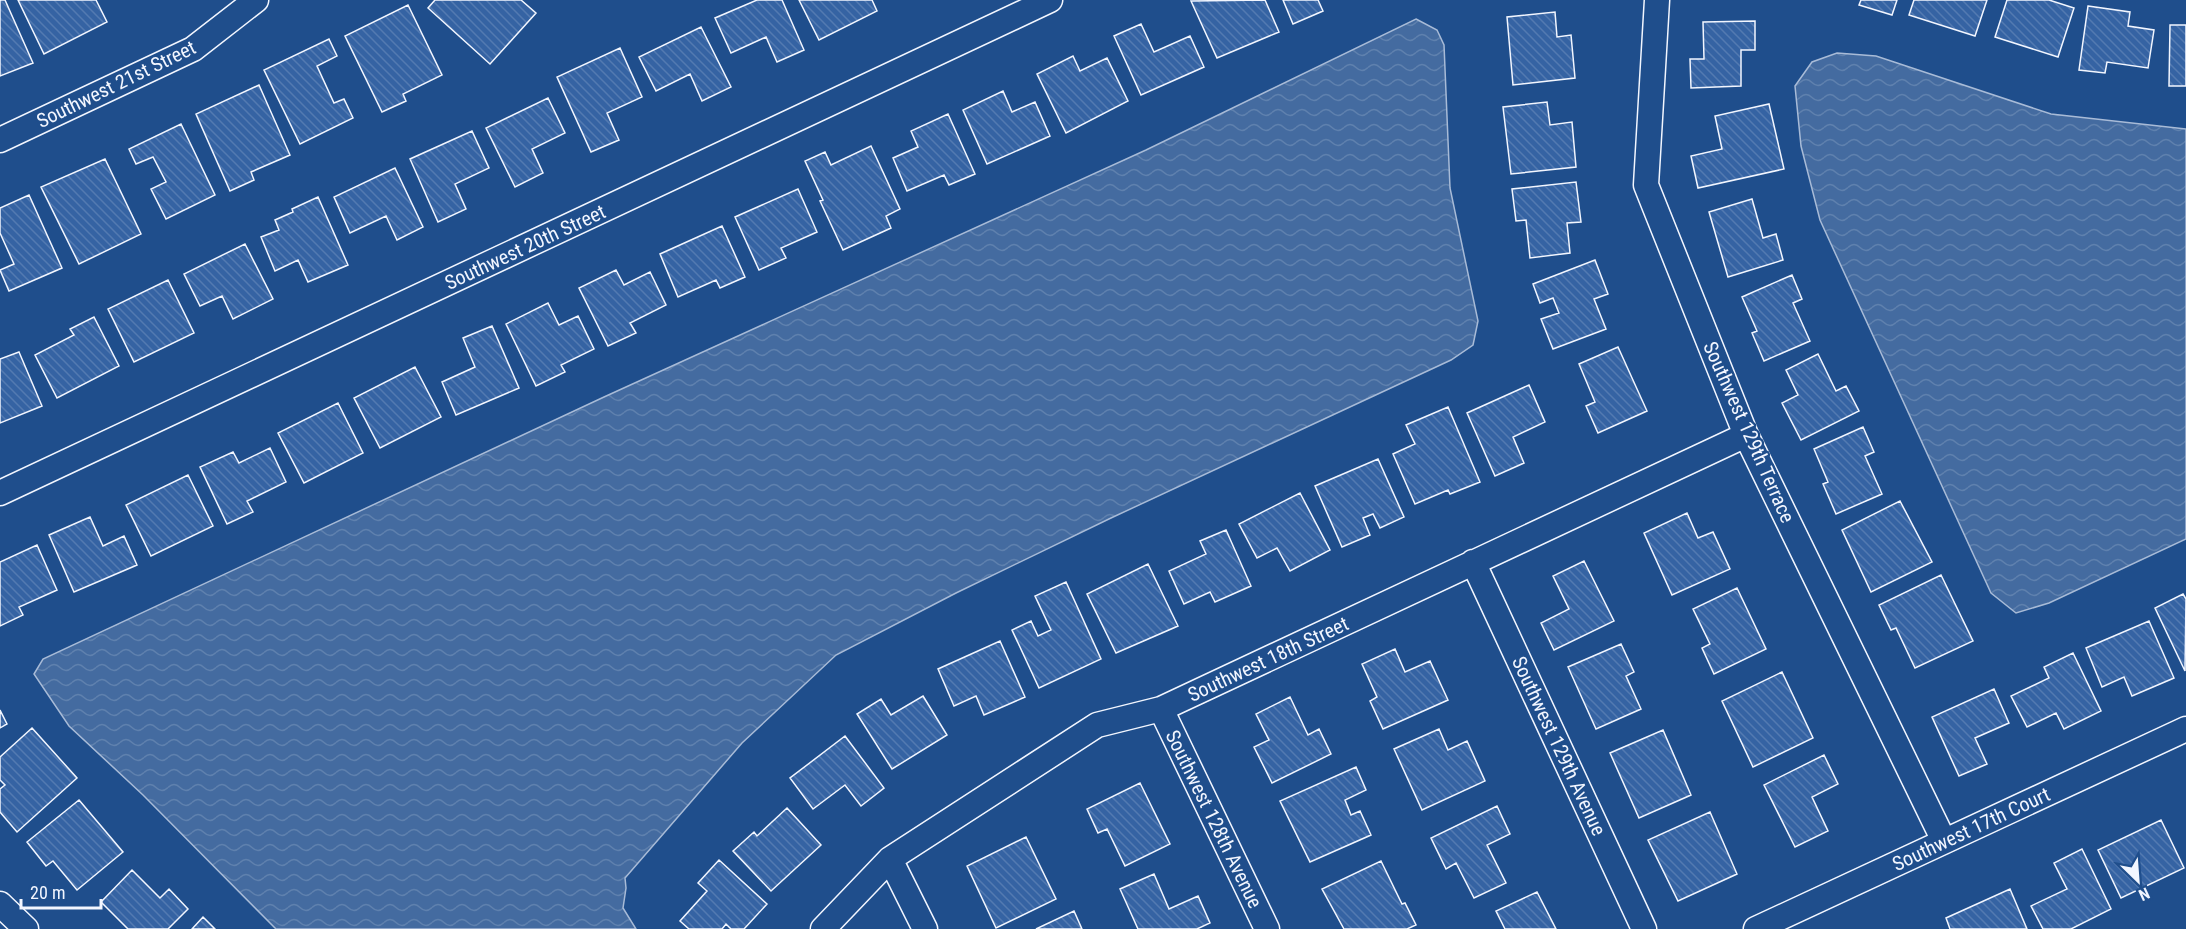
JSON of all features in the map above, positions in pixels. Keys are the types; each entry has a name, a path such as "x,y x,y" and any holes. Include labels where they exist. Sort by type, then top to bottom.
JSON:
{"street":[{"name":"Southwest 21st Street","path":"0,140 193,50 256,0"},
{"name":"Southwest 20th Street","path":"0,493 1050,0"},
{"name":"Southwest 129th Terrace","path":"1657,0 1646,185 1746,435 1944,841"},
{"name":"Southwest 18th Street","path":"823,929 890,858 1096,725 1161,709 1746,435"},
{"name":"Southwest 129th Avenue","path":"1473,562 1644,929"},
{"name":"Southwest 128th Avenue","path":"1161,709 1267,929"},
{"name":"Southwest 17th Court","path":"1756,929 2186,729"},
{"path":"890,858 925,929"},
{"path":"0,904 26,929"}],"water":[{"path":"1416,19 1437,30 1444,45 1450,188 1478,321 1473,345 1451,360 1111,518 956,593 836,655 742,743 625,878 623,908 636,929 276,929 143,795 69,726 34,674 43,659 604,397 1146,150"},
{"path":"1837,53 1876,56 2051,114 2186,129 2186,539 2049,603 2016,613 1991,593 1820,220 1801,146 1795,86 1812,62"}],"building":[{"path":"0,0 5,0 33,63 0,76"},
{"path":"18,0 96,0 107,22 44,54"},
{"path":"435,0 521,0 536,13 490,64 428,8"},
{"path":"757,0 782,0 804,50 777,62 766,37 731,53 715,18"},
{"path":"799,0 872,0 877,11 819,40"},
{"path":"1265,0 1279,32 1217,58 1191,1"},
{"path":"1283,0 1318,0 1323,11 1293,24"},
{"path":"1861,0 1897,0 1892,15 1859,5"},
{"path":"1914,0 1987,0 1975,36 1909,15"},
{"path":"2007,0 2049,0 2074,8 2058,57 1995,37"},
{"path":"408,5 442,75 403,94 406,101 382,112 345,36"},
{"path":"2088,6 2130,12 2128,26 2154,30 2148,68 2107,62 2105,73 2079,70"},
{"path":"1555,12 1557,37 1571,35 1575,78 1513,85 1507,17"},
{"path":"1755,21 1755,50 1741,50 1741,86 1691,88 1690,59 1704,59 1703,22"},
{"path":"1141,24 1154,52 1190,36 1204,67 1141,95 1114,36"},
{"path":"2170,25 2186,25 2186,86 2169,86"},
{"path":"701,27 731,87 702,101 690,74 656,91 639,57"},
{"path":"329,39 337,56 317,66 334,103 344,99 353,118 300,144 264,70"},
{"path":"620,48 642,97 607,113 619,140 591,152 557,77"},
{"path":"1073,56 1080,71 1107,58 1128,101 1066,133 1037,74"},
{"path":"259,85 290,155 251,172 254,180 230,191 196,114"},
{"path":"1003,91 1012,112 1035,102 1050,136 987,164 963,110"},
{"path":"548,98 565,133 532,149 543,173 515,187 486,128"},
{"path":"1547,102 1550,125 1572,122 1576,167 1511,174 1503,107"},
{"path":"1769,104 1784,169 1698,188 1691,156 1722,149 1715,116"},
{"path":"948,114 975,174 949,185 944,175 907,191 893,158 918,147 911,131"},
{"path":"181,124 215,195 166,219 151,189 166,182 153,157 136,164 129,149"},
{"path":"472,131 489,168 455,184 466,209 438,222 410,159"},
{"path":"871,146 900,209 886,216 891,228 843,250 820,201 823,200 805,161 825,152 831,165"},
{"path":"105,159 141,234 79,264 41,187"},
{"path":"395,168 423,227 397,240 386,216 350,233 334,197"},
{"path":"1576,182 1581,222 1567,223 1570,253 1530,258 1526,220 1516,221 1512,189"},
{"path":"798,189 817,232 781,248 786,258 759,270 735,217"},
{"path":"29,195 62,268 9,291 0,270 14,264 0,233 0,208"},
{"path":"318,197 348,265 308,282 298,260 275,271 261,237 279,230 275,220"},
{"path":"1752,199 1763,238 1776,234 1783,260 1728,277 1709,212"},
{"path":"722,226 745,277 720,288 716,280 678,297 660,254"},
{"path":"245,244 273,299 233,319 222,296 200,306 184,274"},
{"path":"1595,260 1608,294 1594,299 1606,329 1553,349 1541,319 1559,313 1553,298 1540,303 1533,284"},
{"path":"616,270 624,285 650,272 666,305 630,323 636,333 608,346 579,288"},
{"path":"1792,275 1802,299 1793,303 1810,341 1764,361 1752,333 1757,331 1742,297"},
{"path":"168,280 194,333 134,362 108,309"},
{"path":"548,303 559,325 578,316 594,349 561,365 565,372 536,386 506,324"},
{"path":"94,317 119,366 57,398 35,355 74,335 70,329"},
{"path":"492,326 519,388 456,415 442,382 475,367 463,338"},
{"path":"1618,347 1647,411 1598,433 1586,406 1595,402 1579,364"},
{"path":"19,352 42,406 0,423 0,359"},
{"path":"1818,354 1836,391 1846,386 1859,411 1801,440 1782,403 1798,395 1786,370"},
{"path":"415,367 441,417 380,448 354,398"},
{"path":"1529,385 1545,422 1513,437 1524,463 1495,476 1467,413"},
{"path":"338,403 363,453 304,483 278,433"},
{"path":"1448,407 1480,482 1450,494 1448,490 1415,504 1393,454 1415,444 1406,425"},
{"path":"1863,427 1874,452 1865,456 1882,494 1836,514 1823,484 1828,482 1814,449"},
{"path":"270,448 286,482 247,501 253,512 227,524 200,467 233,452 239,463"},
{"path":"1378,459 1404,517 1380,528 1373,514 1363,518 1370,535 1342,547 1315,486"},
{"path":"188,475 213,526 151,556 126,505"},
{"path":"1300,493 1330,550 1290,571 1277,548 1257,558 1239,524"},
{"path":"1900,501 1932,562 1871,592 1842,530"},
{"path":"1687,513 1698,538 1713,532 1730,569 1672,595 1644,533"},
{"path":"90,517 103,546 124,536 137,565 74,592 49,535"},
{"path":"1226,530 1251,586 1215,602 1210,592 1184,604 1169,571 1206,554 1200,541"},
{"path":"37,545 57,590 19,607 23,615 0,626 0,562"},
{"path":"1584,561 1614,621 1554,650 1541,623 1569,609 1553,576"},
{"path":"1148,564 1178,626 1116,653 1087,594"},
{"path":"1941,575 1973,641 1915,668 1896,628 1891,630 1879,605"},
{"path":"1066,582 1101,659 1039,688 1012,630 1031,621 1038,636 1051,630 1035,596"},
{"path":"1737,588 1766,649 1714,674 1702,648 1710,644 1693,609"},
{"path":"2183,594 2186,599 2185,671 2155,608"},
{"path":"2149,621 2174,678 2132,696 2124,677 2102,687 2086,648"},
{"path":"1000,641 1025,697 984,715 976,696 954,706 938,669"},
{"path":"1621,644 1634,672 1626,676 1641,709 1596,729 1568,667"},
{"path":"1395,649 1405,672 1430,661 1448,700 1383,729 1370,701 1377,697 1362,664"},
{"path":"2073,653 2101,711 2064,729 2056,713 2027,727 2011,696 2049,678 2044,667"},
{"path":"1782,672 1813,738 1753,767 1722,701"},
{"path":"1994,689 2009,723 1975,738 1987,764 1959,776 1932,717"},
{"path":"923,696 947,735 892,769 857,714 881,699 891,715"},
{"path":"1290,697 1308,735 1319,729 1331,754 1272,783 1254,747 1269,740 1256,714"},
{"path":"0,710 7,724 0,728"},
{"path":"32,728 77,778 17,832 0,812 0,789 5,785 0,780 0,757"},
{"path":"1439,729 1448,750 1467,741 1485,781 1422,810 1394,749"},
{"path":"1663,730 1691,795 1639,818 1610,753"},
{"path":"845,736 884,788 861,806 845,785 813,809 790,778"},
{"path":"1824,755 1838,784 1812,797 1828,831 1795,847 1764,785"},
{"path":"1356,767 1366,790 1345,800 1351,815 1360,811 1371,835 1310,862 1280,801"},
{"path":"1140,783 1170,844 1125,866 1107,829 1098,833 1087,809"},
{"path":"79,800 123,852 77,890 53,861 46,866 27,842"},
{"path":"1497,806 1510,834 1487,845 1506,883 1474,898 1456,863 1446,869 1431,838"},
{"path":"787,808 821,845 771,891 733,851 754,832 757,836"},
{"path":"1710,812 1737,874 1678,901 1648,840"},
{"path":"2161,820 2184,868 2121,898 2098,850"},
{"path":"1026,837 1056,899 996,928 967,866"},
{"path":"2082,849 2111,909 2071,929 2043,929 2031,906 2067,889 2054,863"},
{"path":"719,860 767,904 744,929 731,929 726,924 722,929 689,929 680,921 707,891 698,883"},
{"path":"1381,861 1402,904 1405,903 1416,925 1407,929 1344,929 1322,889"},
{"path":"132,870 160,898 169,889 188,909 168,929 128,929 101,902"},
{"path":"1154,874 1169,909 1198,896 1210,923 1197,929 1138,929 1120,889"},
{"path":"2010,889 2027,929 1950,929 1946,918"},
{"path":"1537,892 1556,929 1505,929 1496,911"},
{"path":"1074,911 1082,929 1036,929"},
{"path":"203,917 215,929 192,929"}]}
